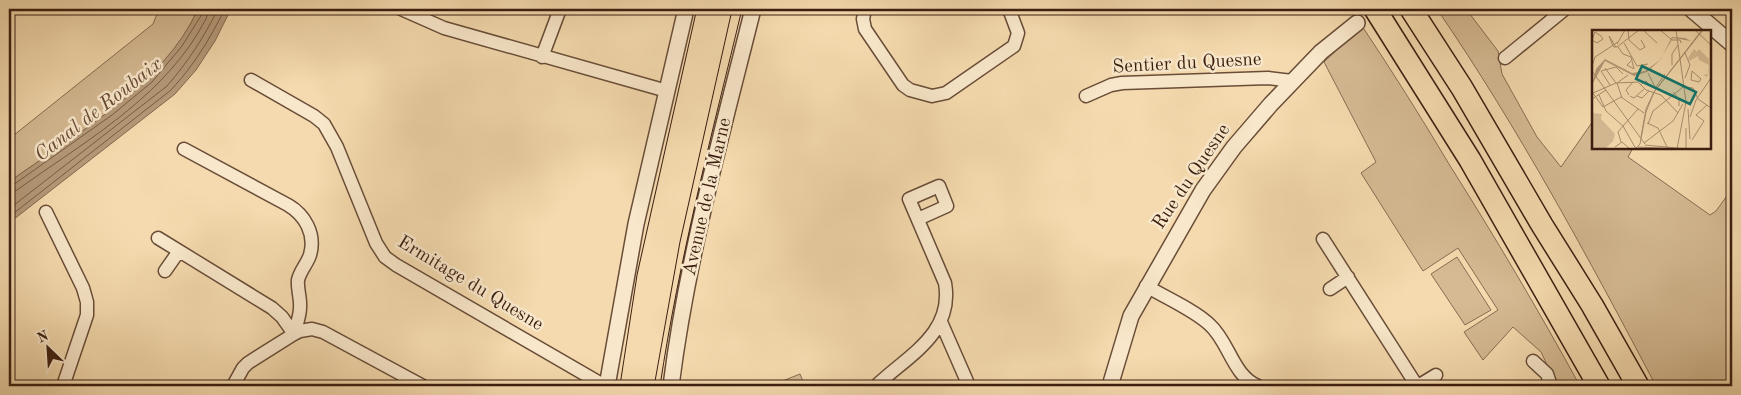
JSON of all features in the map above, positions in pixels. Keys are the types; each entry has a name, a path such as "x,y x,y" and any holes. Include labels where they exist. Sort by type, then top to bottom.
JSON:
{"highway":[{"path":"1375,9 1470,160 1599,386"},
{"path":"1411,9 1462,88 1542,225 1592,305 1638,386"}],"main road":[{"path":"630,386 647,276 707,9"},
{"name":"Avenue de la Marne","path":"644,386 670,241 722,9"}],"street":[{"path":"401,9 420,13 444,28 668,91"},
{"path":"542,57 560,9"},
{"path":"606,386 636,224 686,9"},
{"name":"Avenue de la Marne","path":"671,386 680,327 702,218 753,9"},
{"path":"865,9 865,29 900,82 910,90 937,96 946,94 1014,46 1018,33 1009,9"},
{"path":"1505,58 1565,9"},
{"path":"1693,9 1732,44"},
{"name":"Rue du Quesne","path":"1110,386 1128,325 1146,286 1211,178 1246,133 1292,81 1330,43 1357,22"},
{"name":"Sentier du Quesne","path":"1086,96 1111,85 1122,83 1268,78 1292,81"},
{"name":"Ermitage du Quesne","path":"252,80 314,116 324,124 344,162 376,243 380,251 390,262 606,386"},
{"path":"184,149 288,204 306,220 310,234 310,251 299,279 298,290 301,307 294,334"},
{"path":"46,212 88,302 87,315 63,386"},
{"path":"876,386 916,352 941,322 947,299 945,283 918,219"},
{"path":"158,238 272,308 282,316 294,334"},
{"path":"1323,239 1418,386 1436,375"},
{"path":"165,271 179,251"},
{"path":"1330,288 1348,277"},
{"path":"1146,286 1208,323 1217,332 1244,376 1252,384 1258,386"},
{"path":"941,322 969,386"},
{"path":"233,386 248,363 294,334 312,329 324,332 423,386"},
{"path":"1533,361 1547,374 1551,386"}],"shaded area":[{"path":"159,9 198,9 183,36 164,61 141,85 89,127 9,182 9,139 153,24"},
{"path":"1437,9 1466,9 1498,51 1502,74 1537,137 1561,167 1592,122 1592,149 1632,149 1628,157 1710,215 1716,211 1732,189 1732,386 1656,386 1552,194 1467,54"},
{"path":"1362,26 1500,247 1580,386 1557,386 1541,352 1513,327 1483,360 1464,332 1498,310 1458,248 1423,271 1361,173 1376,162 1324,62"},
{"path":"1457,257 1491,310 1465,325 1431,274"},
{"path":"800,374 805,386 770,386"}],"water":[{"name":"Canal de Roubaix","path":"198,9 231,9 215,41 196,70 175,94 9,223 9,182 88,127 140,85 183,36"}],"tram line":[{"path":"660,386 686,244 742,9"}]}
